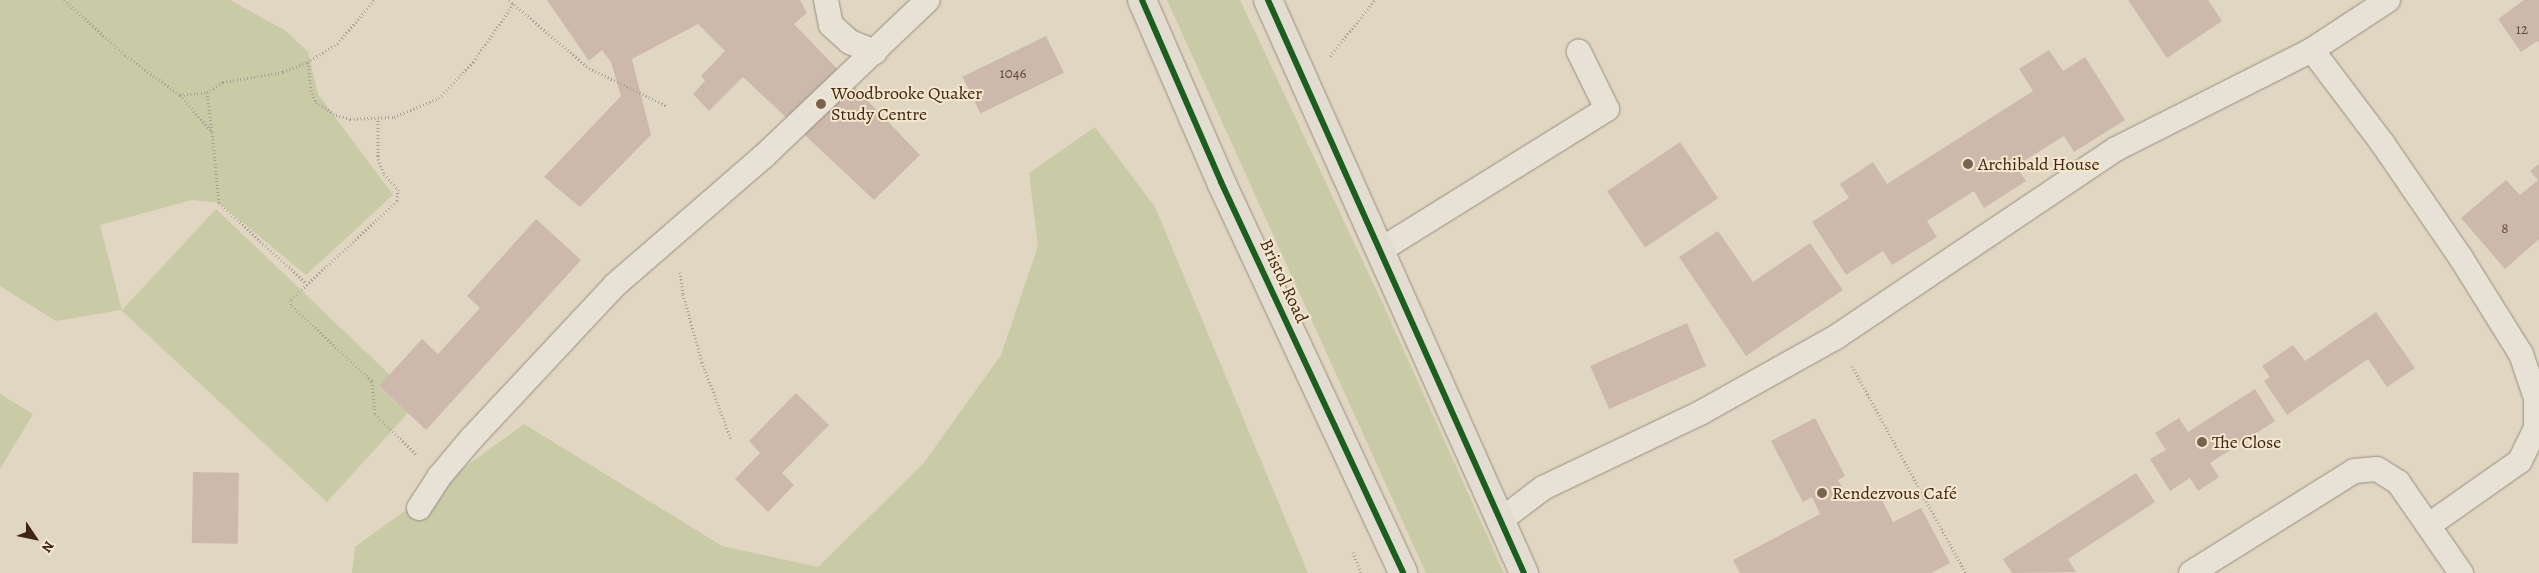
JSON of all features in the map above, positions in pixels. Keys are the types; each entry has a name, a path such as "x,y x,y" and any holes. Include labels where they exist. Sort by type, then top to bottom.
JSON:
{"highway":[{"name":"Bristol Road","path":"1142,0 1221,182 1403,573"},
{"path":"1268,0 1382,249 1524,573"}],"lane":[{"path":"826,0 831,25 850,42 876,52"},
{"path":"419,508 439,477 615,285 764,156 876,52 928,0"},
{"path":"1501,520 1543,488 1702,412 1836,337 2116,149 2312,50 2388,0"},
{"path":"2312,50 2383,144 2462,258 2521,354 2536,398 2536,428 2520,462 2429,525"},
{"path":"1382,249 1607,108 1579,52"},
{"path":"2191,573 2354,471 2377,469 2398,482 2461,573"}],"path":[{"path":"64,0 125,55 180,95 212,132"},
{"path":"180,95 207,92 223,82 283,72 308,62 338,43 374,0"},
{"path":"509,0 583,64 667,106"},
{"path":"1308,84 1375,0"},
{"path":"308,62 311,90 322,108 350,119 378,120 411,112 439,98 473,62 514,3"},
{"path":"207,92 219,203 306,283"},
{"path":"378,120 378,159 384,174 398,189 397,201 306,283 290,300 292,306 372,381 375,414 439,477"},
{"path":"674,232 691,326 731,439"},
{"path":"1836,337 1966,573"}],"green space":[{"path":"0,0 230,0 286,31 308,52 318,94 393,195 306,275 219,203 192,200 100,225 122,310 216,209 390,375 379,387 408,413 327,502 121,310 56,321 0,286"},
{"path":"1167,0 1240,0 1382,302 1504,573 1426,573"},
{"path":"1095,127 1155,207 1308,573 352,573 355,547 524,424 722,546 818,567 923,464 1001,355 1038,246 1029,173"},
{"path":"0,394 33,414 0,469"}],"building":[{"name":"Woodbrooke Quaker Study Centre","path":"547,0 800,0 807,13 794,24 920,155 874,200 743,77 709,111 693,94 705,81 701,76 725,51 698,24 632,59 651,135 580,207 544,177 621,96 611,62 602,50 589,61"},
{"path":"2128,0 2208,0 2222,21 2167,58"},
{"path":"2524,0 2539,0 2539,43 2537,41 2521,52 2498,19"},
{"path":"1046,36 1064,73 980,114 962,77"},
{"name":"Archibald House","path":"2049,50 2063,71 2085,57 2125,120 2074,152 2064,136 2016,166 2026,181 1984,208 1974,191 1927,221 1937,237 1892,265 1883,251 1846,275 1812,222 1849,198 1840,184 1873,162 1887,184 2033,91 2019,69"},
{"path":"1680,142 1718,198 1645,248 1607,191"},
{"path":"2539,164 2539,239 2505,269 2461,218 2506,180 2520,195 2538,180 2530,171"},
{"path":"536,219 581,260 426,430 379,386 422,339 438,354 480,308 467,296"},
{"path":"1718,231 1753,282 1810,243 1843,290 1746,356 1679,257"},
{"path":"2376,312 2415,368 2387,387 2368,359 2287,415 2264,381 2270,377 2262,366 2293,345 2305,361"},
{"path":"1687,323 1706,366 1609,409 1590,366"},
{"name":"The Close","path":"2255,389 2275,421 2210,463 2219,477 2198,491 2190,478 2170,491 2150,459 2166,450 2155,433 2179,418 2188,432"},
{"path":"796,393 829,425 782,473 794,485 768,512 735,479 760,453 749,441"},
{"name":"Rendezvous Café","path":"1815,418 1845,476 1838,480 1850,502 1876,488 1893,522 1921,508 1950,563 1931,573 1740,573 1733,560 1820,514 1812,497 1803,502 1771,441"},
{"path":"193,472 239,473 238,544 192,543"},
{"path":"2136,473 2155,502 2068,559 2076,572 2012,573 2003,559"}],"cycle path":[{"path":"1142,0 1221,182 1403,573"},
{"path":"1268,0 1524,573"}],"place":[{"name":"Woodbrooke Quaker Study Centre","path":"821,104"},
{"name":"Archibald House","path":"1968,164"},
{"name":"The Close","path":"2202,442"},
{"name":"Rendezvous Café","path":"1822,493"}]}
